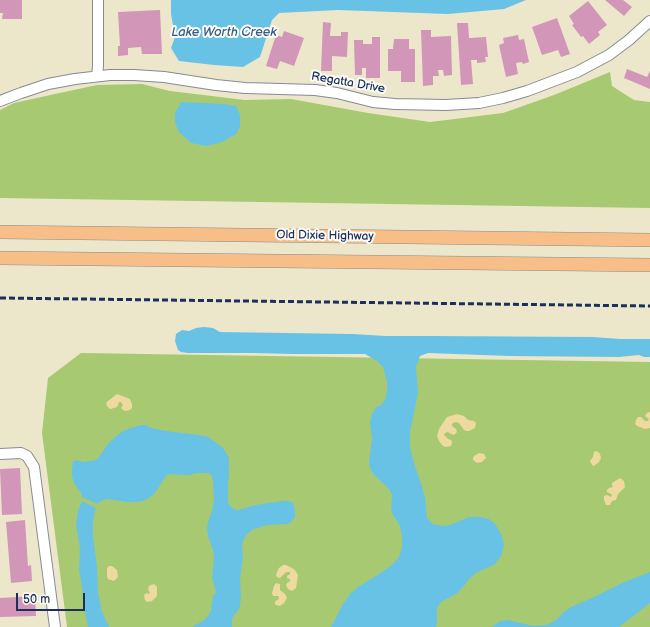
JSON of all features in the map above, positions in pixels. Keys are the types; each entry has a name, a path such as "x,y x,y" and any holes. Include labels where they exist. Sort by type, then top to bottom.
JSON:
{"main road":[{"name":"Old Dixie Highway","path":"0,232 650,240"},
{"name":"Old Dixie Highway","path":"0,258 650,265"}],"street":[{"path":"97,76 98,0"},
{"name":"Regatta Drive","path":"0,101 48,84 97,76 134,75 246,88 315,90 337,93 373,102 395,104 462,105 479,103 526,91 577,72 609,54 629,40 650,21"},
{"path":"0,454 21,454 27,456 34,466 55,627"}],"green space":[{"path":"610,72 612,86 634,100 650,102 650,208 0,198 0,110 14,103 97,85 142,84 170,91 245,100 291,99 368,113 430,122 503,113 554,95"},
{"path":"81,353 650,362 650,627 67,627 42,433 48,378"}],"sand":[{"path":"117,394 130,399 132,408 130,410 123,410 121,408 123,405 121,402 119,402 117,407 114,408 110,409 107,406 106,403"},
{"path":"650,412 650,428 645,429 635,424 638,417 648,421 649,419 645,416"},
{"path":"457,414 464,416 468,420 474,421 476,423 475,428 466,431 459,423 453,423 452,426 457,432 454,435 448,432 445,433 444,435 452,442 451,446 445,447 439,441 437,436 439,429 447,417"},
{"path":"596,451 600,454 601,458 594,466 590,461 594,452"},
{"path":"479,453 484,454 486,458 482,462 477,463 473,460 473,458"},
{"path":"620,478 624,481 625,487 618,494 616,500 612,501 610,505 606,505 604,496 607,495 611,497 612,495 607,492 607,490 613,487 612,483"},
{"path":"283,565 295,570 298,575 296,588 292,591 288,589 286,585 290,581 287,576 290,572 286,572 280,578 276,575 279,568"},
{"path":"112,566 117,570 118,577 114,581 108,579 107,576 107,568"},
{"path":"276,583 280,584 280,590 287,598 280,606 275,604 275,601 278,600 279,597 273,596 272,593"},
{"path":"154,584 157,587 157,596 152,601 147,602 144,595 146,593 150,593 148,589 149,586"}],"water":[{"name":"Lake Worth Creek","path":"171,0 526,0 504,9 448,14 338,10 279,13 272,20 260,57 243,67 179,61 171,48 175,37 171,14"},
{"path":"181,102 236,106 240,115 240,127 236,134 222,142 207,146 191,143 179,132 175,123 175,113"},
{"path":"204,327 213,328 220,332 386,336 593,337 650,339 650,357 639,355 619,357 509,356 428,353 420,356 416,367 418,393 410,432 410,446 425,497 427,518 433,524 443,526 450,525 469,517 489,519 496,525 501,534 504,545 501,556 495,564 476,573 470,578 456,594 441,602 437,608 436,627 331,627 350,594 358,587 392,565 399,557 402,547 400,526 392,513 391,508 392,495 389,489 373,474 369,462 372,439 370,422 372,414 376,407 381,405 385,400 387,390 387,382 383,367 377,361 365,354 188,353 178,350 175,341 176,334 182,330 189,331"},
{"path":"142,425 147,425 148,427 166,431 206,436 223,448 229,458 228,502 234,509 239,510 255,505 282,501 289,501 293,503 295,517 288,524 267,525 252,530 244,539 242,545 243,556 240,580 240,605 232,619 232,627 192,627 203,621 208,616 211,610 213,596 216,592 212,578 214,558 213,550 207,528 214,500 213,481 212,476 209,473 197,473 190,475 170,474 166,476 155,493 149,498 138,502 107,499 99,502 98,504 82,497 74,483 72,476 73,462 76,460 84,462 96,460 108,444 123,431"},
{"path":"82,501 96,508 93,522 93,536 97,567 98,592 102,612 109,627 88,627 79,570 80,548 76,525 78,511"},
{"path":"650,572 650,603 619,627 492,627 500,621 508,620 533,626 547,625 556,620 565,611 573,606 622,583"}],"building":[{"path":"0,0 22,0 22,19 2,19 3,13 0,13"},
{"path":"605,0 623,0 632,7 624,16"},
{"path":"588,1 607,25 598,32 600,35 589,44 583,36 581,37 572,25 574,24 569,16"},
{"path":"160,10 162,54 142,54 141,47 128,48 128,55 118,56 118,46 120,46 118,12"},
{"path":"557,18 570,54 561,57 558,50 542,55 532,27"},
{"path":"323,22 331,23 330,36 341,36 341,32 348,32 347,57 332,56 332,71 321,71"},
{"path":"457,23 468,23 469,38 486,37 488,57 485,57 486,62 477,63 477,60 471,60 473,84 461,85"},
{"path":"421,30 431,30 431,37 451,36 452,75 444,76 443,70 438,70 439,76 433,76 433,85 423,86"},
{"path":"284,31 304,38 294,66 280,61 277,69 266,66 276,35 282,37"},
{"path":"518,35 519,40 524,39 529,62 523,64 522,62 516,63 518,74 506,77 499,45 504,43 503,38"},
{"path":"372,37 380,37 380,78 366,78 366,68 362,68 362,75 355,75 354,40 363,40 363,44 372,44"},
{"path":"394,39 409,39 409,49 415,49 415,82 401,82 401,71 388,71 388,49 393,49"},
{"path":"627,69 647,77 650,71 650,89 624,78"},
{"path":"20,468 22,514 2,515 0,469"},
{"path":"25,520 28,566 31,565 32,581 11,583 6,522"},
{"path":"35,596 36,616 0,617 0,598"}],"railway":[{"path":"0,298 650,306"}]}
